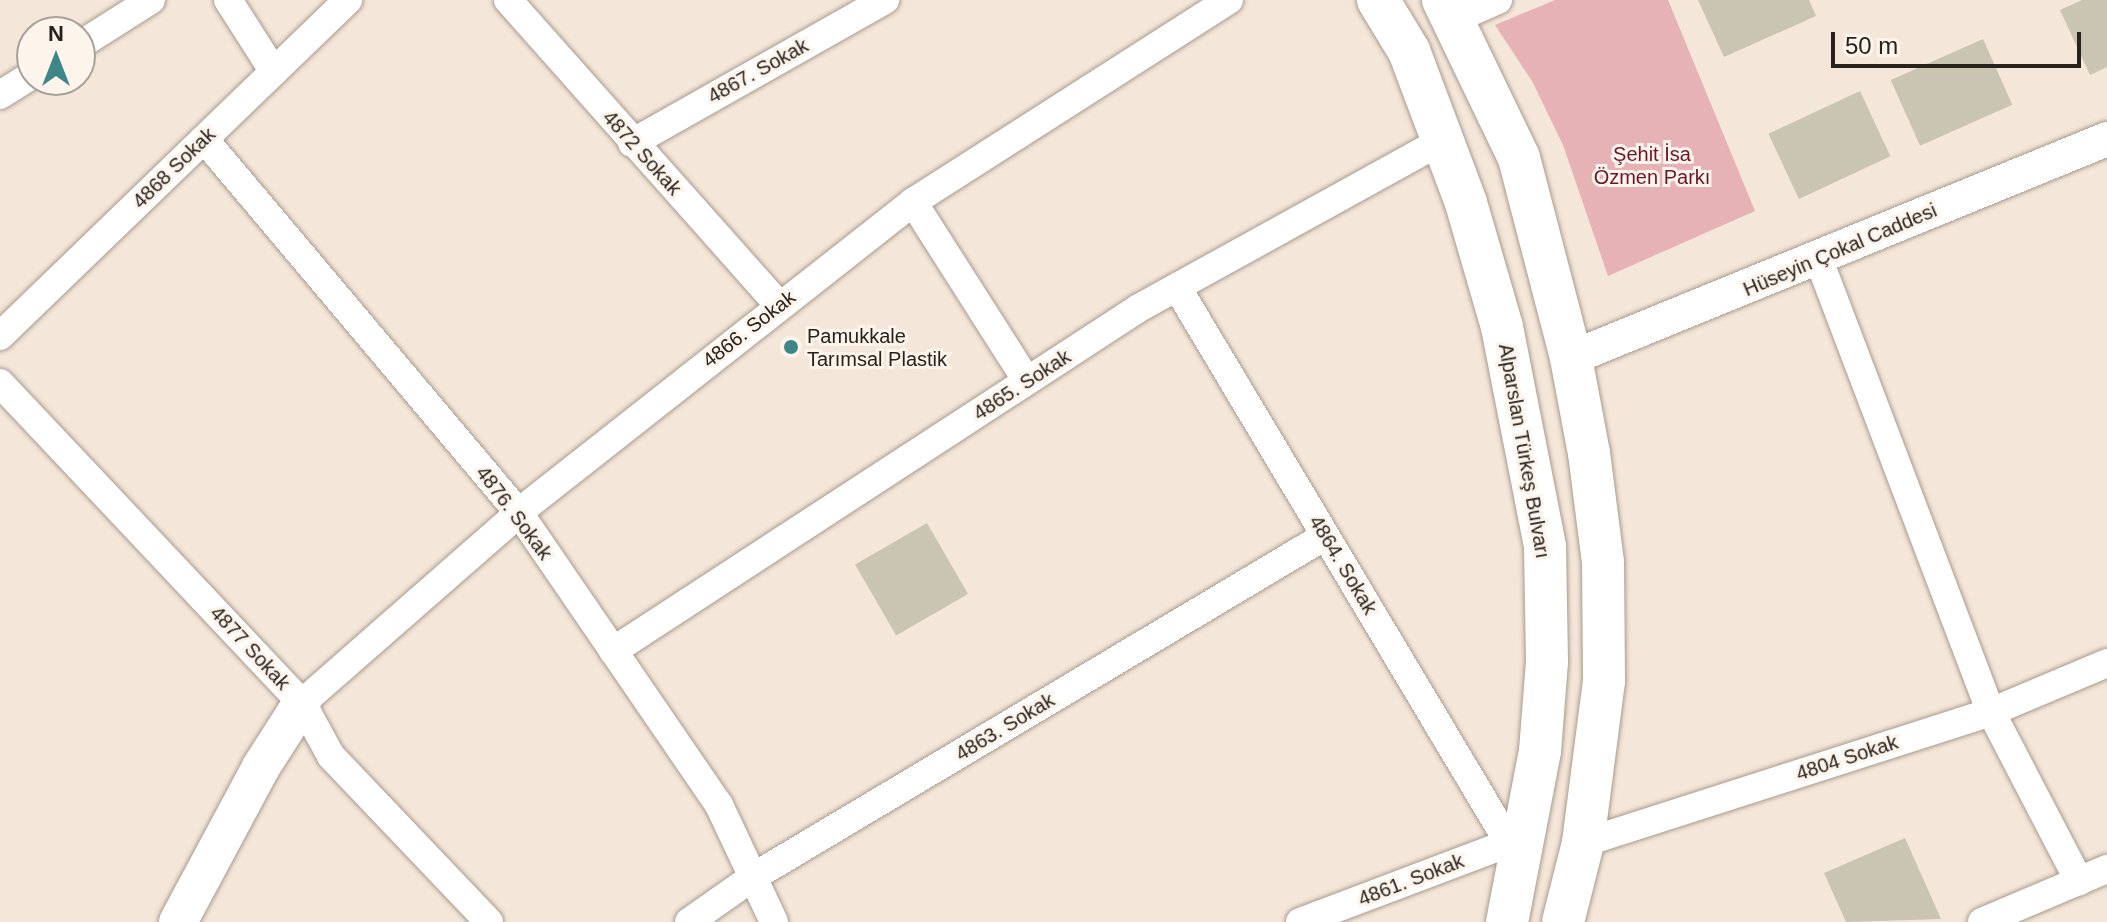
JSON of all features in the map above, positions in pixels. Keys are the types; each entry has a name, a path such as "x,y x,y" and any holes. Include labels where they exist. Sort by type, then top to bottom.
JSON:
{"main road":[{"name":"Alparslan Türkeş Bulvarı","path":"1378,0 1409,51 1443,140 1502,327 1545,547 1544,706 1516,845 1507,922"},
{"path":"1449,9 1519,158 1571,358 1603,562 1604,681 1583,843 1563,922"},
{"path":"178,922 261,767 302,703"}],"street":[{"path":"96,35 151,0"},
{"path":"228,0 274,72"},
{"name":"4868 Sokak","path":"0,336 348,0"},
{"name":"4872 Sokak","path":"508,0 779,305"},
{"name":"4867. Sokak","path":"632,143 885,0"},
{"name":"4866. Sokak","path":"302,703 519,513 913,202 1229,0"},
{"path":"1449,9 1498,0"},
{"name":"4876. Sokak","path":"204,139 519,513 719,805 774,922"},
{"name":"Hüseyin Çokal Caddesi","path":"1571,358 1819,260 2107,139"},
{"name":"4865. Sokak","path":"613,651 1177,287 1443,140"},
{"path":"913,202 1027,381"},
{"path":"1819,260 1991,712 2079,881"},
{"name":"4864. Sokak","path":"1177,287 1325,536 1516,845"},
{"name":"4877 Sokak","path":"0,383 302,703 331,756 489,922"},
{"name":"4863. Sokak","path":"689,922 753,877 1325,536"},
{"name":"4804 Sokak","path":"1583,843 1991,712 2107,663"},
{"name":"4861. Sokak","path":"1313,919 1516,845"},
{"path":"1982,922 2107,869"}],"green space":[{"name":"Şehit İsa Özmen Parkı","path":"1555,0 1668,0 1755,211 1608,276 1563,145 1532,81 1495,25"}],"building":[{"path":"1698,0 1809,0 1816,16 1724,57"},
{"path":"2082,0 2107,0 2107,67 2090,75 2060,10"},
{"path":"1983,39 2012,105 1920,146 1891,80"},
{"path":"1860,91 1890,156 1799,199 1768,134"},
{"path":"927,523 968,594 896,636 855,564"},
{"path":"1905,838 1941,919 1846,922 1824,873"}],"place":[{"name":"Pamukkale Tarımsal Plastik","path":"791,347"}]}
